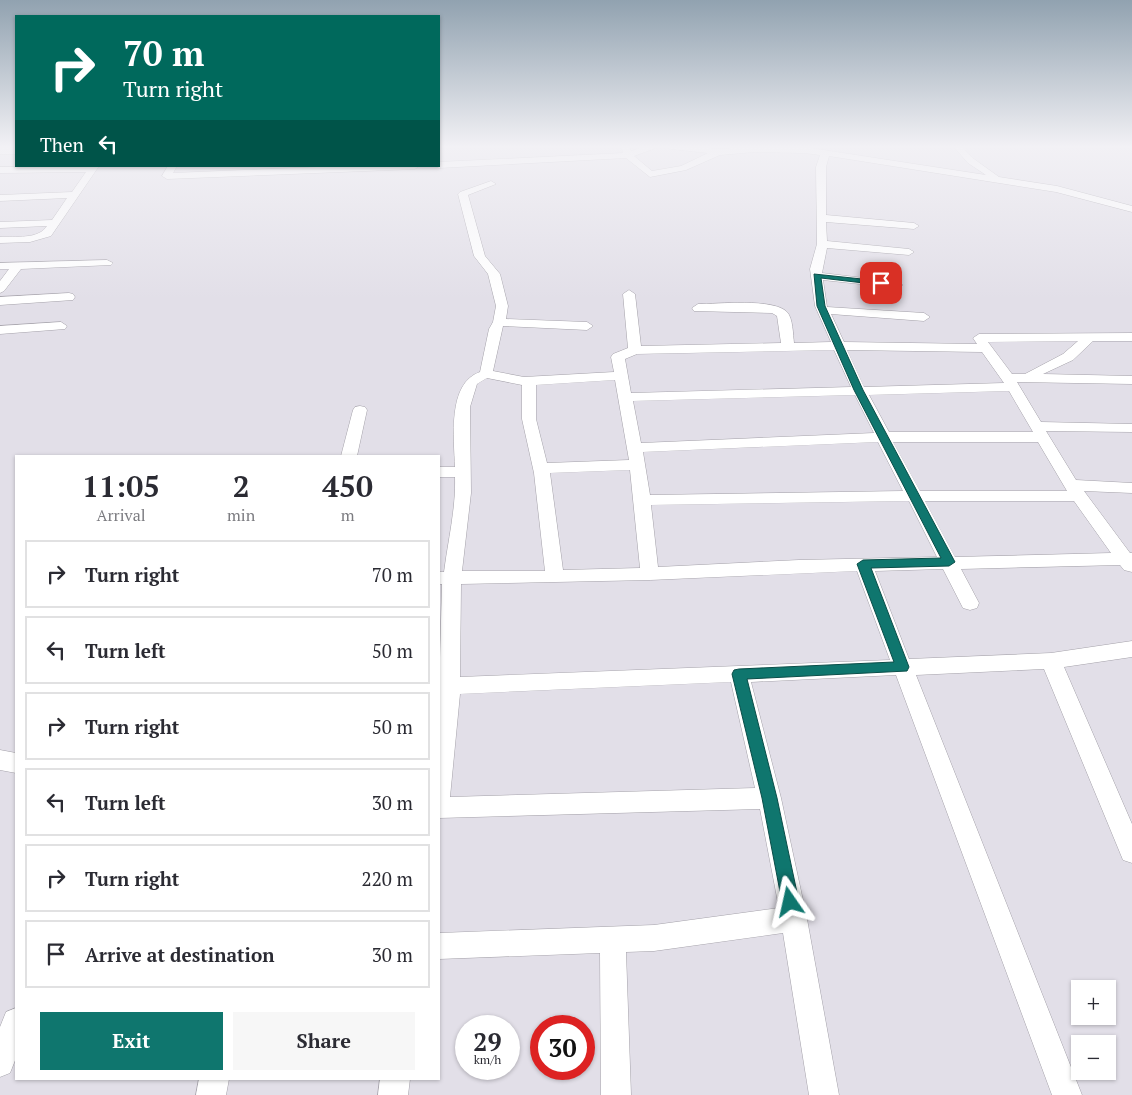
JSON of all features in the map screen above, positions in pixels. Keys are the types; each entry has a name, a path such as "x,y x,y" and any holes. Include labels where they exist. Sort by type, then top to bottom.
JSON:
{"street":[{"path":"0,198 22,197"},
{"path":"0,240 37,238 47,234 72,197"},
{"path":"464,197 480,256 494,274 502,306 499,322 495,329 486,374"},
{"path":"821,197 822,244 816,269 823,310 859,390 970,603"},
{"path":"1089,197 1131,208"},
{"path":"821,218 914,226"},
{"path":"0,225 55,223"},
{"path":"822,244 909,252"},
{"path":"0,266 107,263"},
{"path":"0,289 18,265"},
{"path":"817,276 897,285"},
{"path":"629,294 635,350"},
{"path":"0,301 69,296"},
{"path":"698,308 766,308 776,310 783,315 788,347"},
{"path":"823,310 924,318"},
{"path":"499,322 587,326"},
{"path":"0,330 61,326"},
{"path":"1015,381 1068,357 1090,337"},
{"path":"1130,562 1075,490 1039,431 1015,381 979,338 1132,337"},
{"path":"650,574 637,465 618,357 635,350 838,346 987,348"},
{"path":"440,786 450,686 446,578 463,493 463,410 470,384 475,378 486,374 529,381 621,376"},
{"path":"625,397 859,390 1015,381 1132,380"},
{"path":"529,381 529,419 541,468 555,577"},
{"path":"349,455 360,410"},
{"path":"634,448 1132,428"},
{"path":"541,468 637,465"},
{"path":"440,472 462,472"},
{"path":"642,500 914,496 1132,488"},
{"path":"446,578 650,574 863,564 1130,562"},
{"path":"863,564 1067,1095"},
{"path":"450,686 1051,662 1132,649"},
{"path":"1051,662 1132,852"},
{"path":"739,674 770,798 794,919 824,1095"},
{"path":"0,760 15,763"},
{"path":"440,808 770,798"},
{"path":"440,946 654,938 794,919"},
{"path":"613,940 616,1095"},
{"path":"0,1063 15,1025"},
{"path":"211,1095 214,1080"},
{"path":"393,1095 395,1080"}],"route":[{"path":"790,902 770,798 739,674 902,667 863,564 949,562 859,390 821,306 817,276 881,283"}]}
